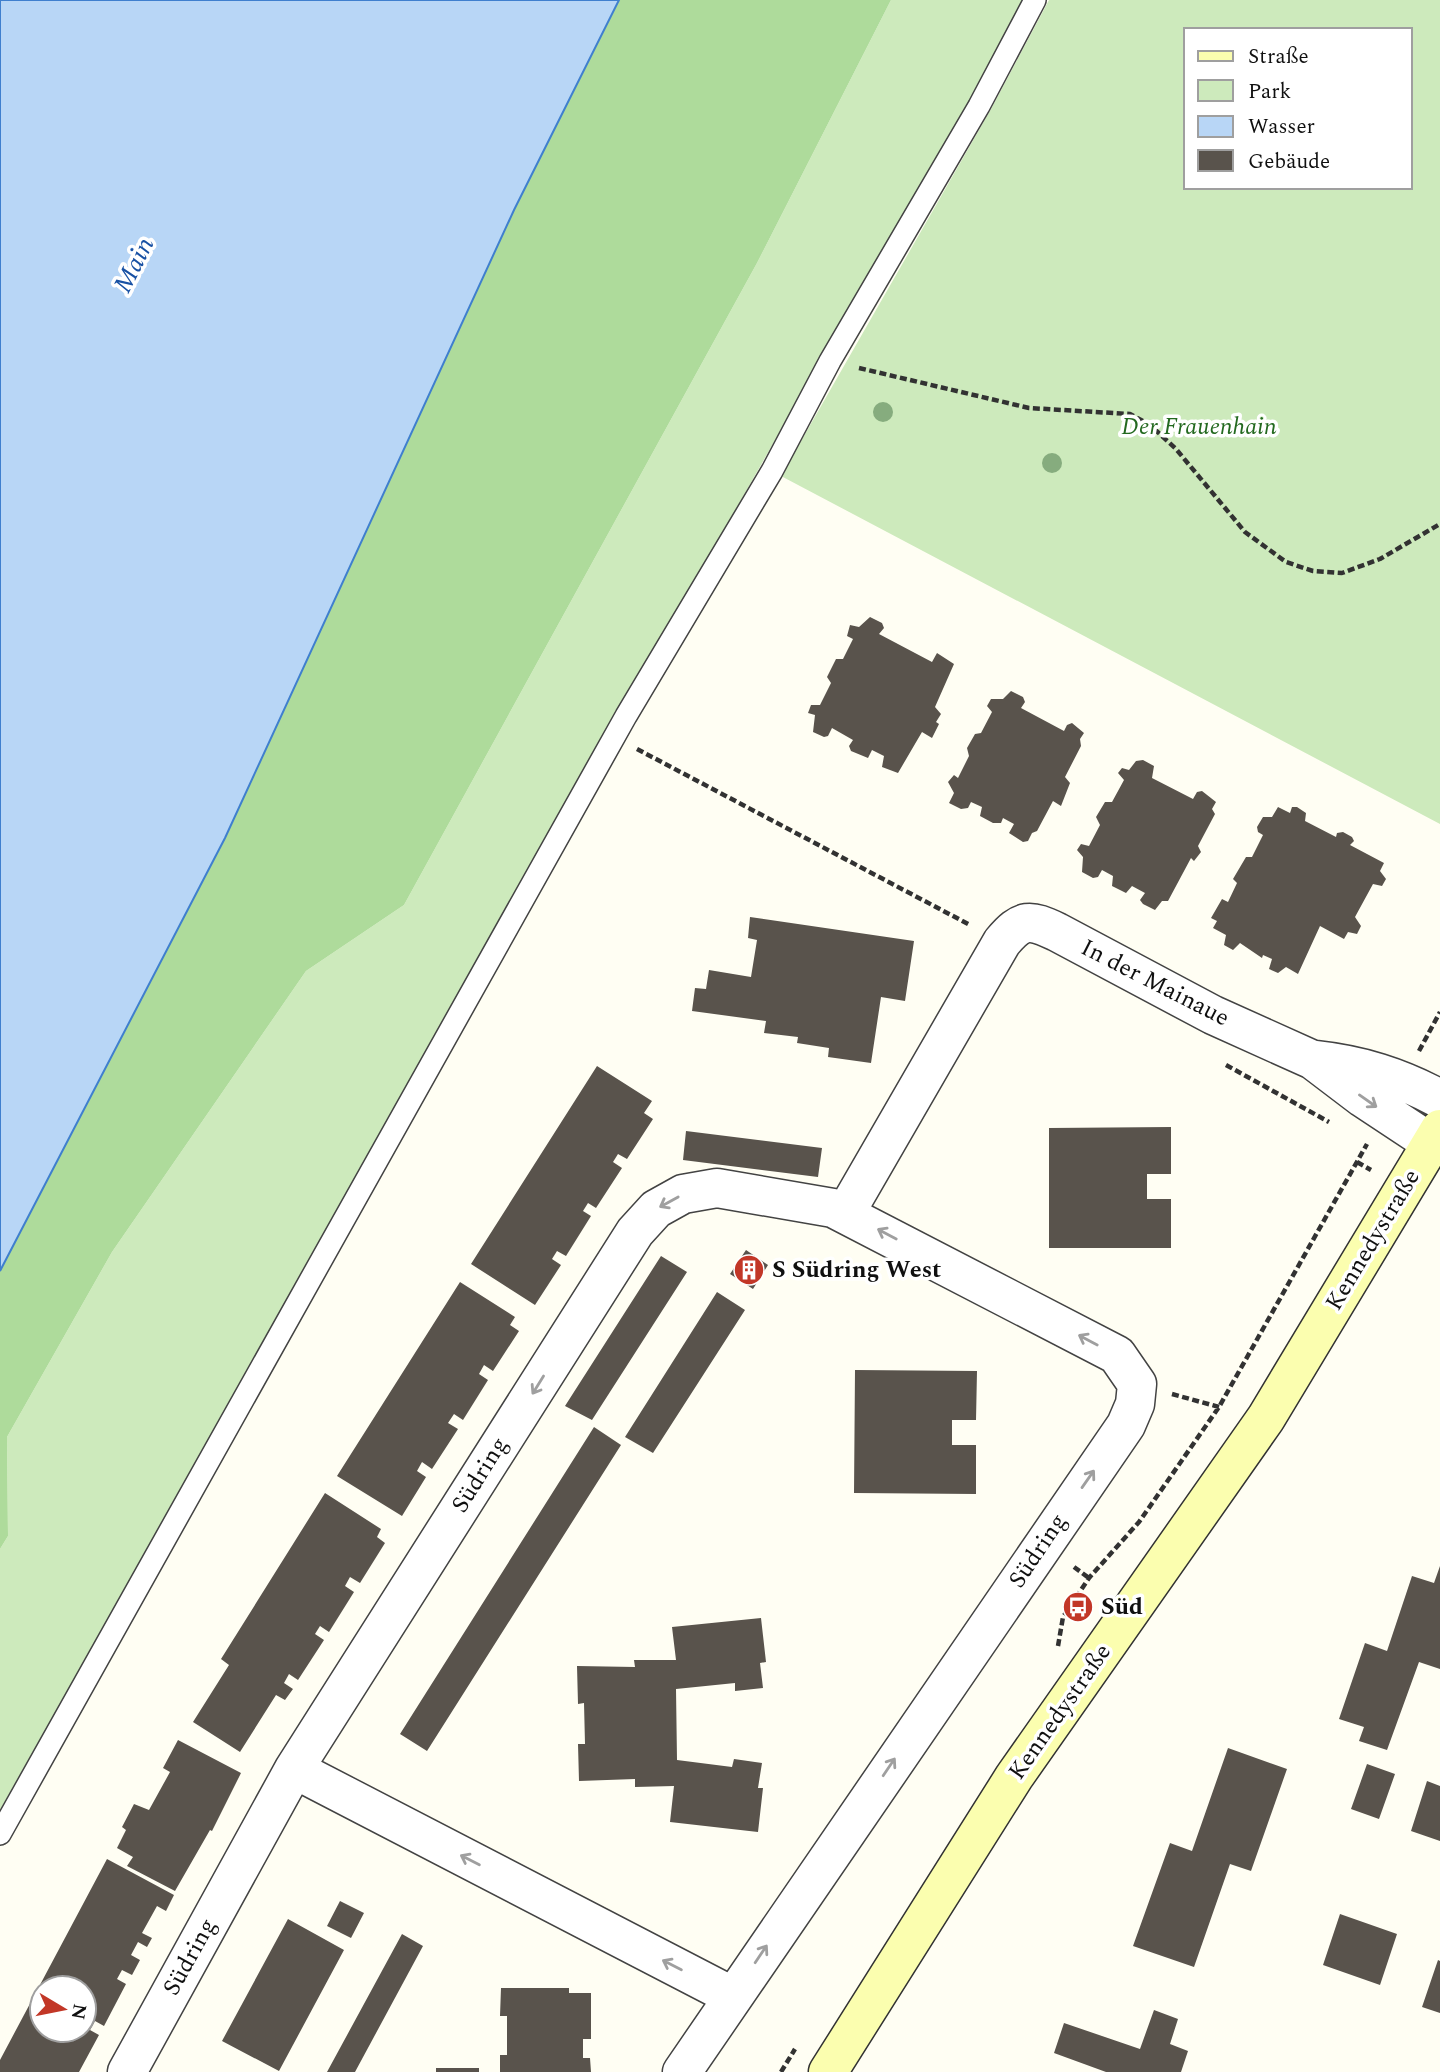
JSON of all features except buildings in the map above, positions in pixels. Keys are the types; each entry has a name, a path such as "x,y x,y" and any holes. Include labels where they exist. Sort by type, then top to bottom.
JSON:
{"main road":[{"name":"Kennedystraße","path":"828,2072 1014,1777 1266,1418 1436,1136"}],"street":[{"name":"In der Mainaue","path":"1002,942 1013,928 1036,922 1201,1009 1313,1060 1385,1113 1436,1136"},
{"path":"846,1212 1002,942"},
{"name":"In der Mainaue","path":"1313,1060 1356,1065 1404,1080 1440,1099"},
{"name":"Südring","path":"127,2072 294,1769 635,1232 656,1209 683,1194 717,1188 846,1212 1117,1355 1137,1384 1135,1404 1126,1425 682,2072"},
{"path":"294,1769 732,1996"}],"lane":[{"path":"0,1834 615,736 772,471 830,361 972,118 1035,0"}],"path":[{"path":"830,361 1029,408 1130,414 1150,425 1177,449 1245,532 1286,562 1313,571 1342,573 1380,559 1440,524"},
{"path":"615,736 1002,942"},
{"path":"1052,1655 1060,1644 1063,1618 1089,1578 1139,1522 1219,1407 1385,1113"},
{"path":"1137,1384 1219,1407"},
{"path":"781,2072 802,2039"}],"green space":[{"path":"619,0 891,0 757,263 404,905 306,971 112,1252 7,1437 8,1536 0,1549 0,1271 225,838 514,210"},
{"path":"891,0 1025,0 972,102 826,350 0,1810 0,1549 8,1536 7,1437 112,1252 306,971 404,905 757,263"},
{"name":"Der Frauenhain","path":"1049,0 1440,0 1440,824 781,476 991,109"}],"water":[{"name":"Main","path":"0,0 619,0 514,210 225,838 0,1271"}],"place":[{"name":"S Südring West","path":"749,1270"},
{"name":"Süd","path":"1078,1607"}]}
